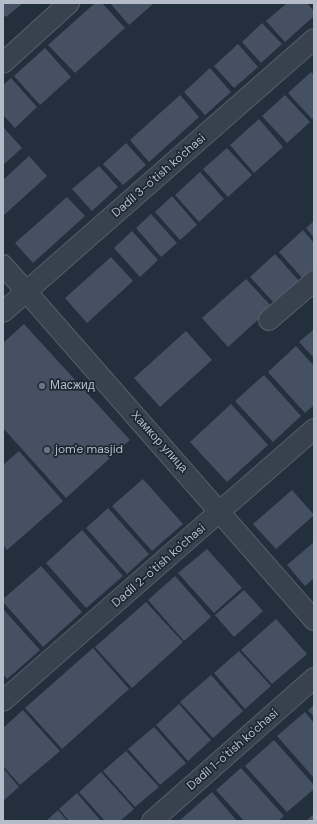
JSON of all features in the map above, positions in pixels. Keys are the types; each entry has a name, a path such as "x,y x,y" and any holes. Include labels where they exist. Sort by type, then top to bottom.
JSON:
{"street":[{"path":"3,63 69,3"},
{"name":"Dadil 3-o'tish ko'chasi","path":"3,312 314,39"},
{"name":"Хамкор улица","path":"3,265 221,512 314,620"},
{"path":"269,320 314,281"},
{"name":"Dadil 2-o'tish ko'chasi","path":"3,701 221,512 314,429"},
{"name":"Dadil 1-o'tish ko'chasi","path":"152,821 314,678"}],"building":[{"path":"3,3 23,3 6,17 3,14"},
{"path":"95,3 102,3 125,28 75,73 48,45"},
{"path":"110,3 154,3 129,25"},
{"path":"287,3 307,3 314,11 314,16 285,42 266,21"},
{"path":"262,23 282,44 261,63 242,42"},
{"path":"238,44 258,67 234,88 214,66"},
{"path":"45,48 71,77 40,105 14,76"},
{"path":"210,68 231,92 205,115 184,92"},
{"path":"311,72 314,75 314,117 312,119 288,93"},
{"path":"11,78 37,107 15,128 3,115 3,85"},
{"path":"180,95 199,117 149,162 130,140"},
{"path":"285,95 310,122 287,143 262,116"},
{"path":"259,119 283,147 254,173 230,145"},
{"path":"4,128 22,148 3,165 3,129"},
{"path":"126,143 146,165 123,185 103,164"},
{"path":"227,148 252,175 228,197 203,169"},
{"path":"29,156 47,176 3,216 3,180"},
{"path":"99,166 118,187 92,211 72,189"},
{"path":"200,172 224,199 199,222 175,195"},
{"path":"172,196 197,225 180,240 155,212"},
{"path":"67,197 85,216 33,263 15,243"},
{"path":"151,214 177,243 161,257 136,228"},
{"path":"314,221 314,238 306,228"},
{"path":"303,230 314,243 314,270 303,279 279,252"},
{"path":"132,231 158,260 140,277 114,248"},
{"path":"275,254 300,282 275,304 250,277"},
{"path":"111,257 133,281 87,323 65,298"},
{"path":"246,279 272,307 228,347 202,318"},
{"name":"Масжид","path":"24,324 130,440 66,498 3,428 3,343"},
{"path":"314,329 314,358 299,342"},
{"path":"186,331 212,360 160,407 134,378"},
{"path":"296,346 314,366 314,405 305,413 268,372"},
{"path":"264,375 301,416 273,442 235,401"},
{"path":"231,404 268,445 227,482 190,442"},
{"path":"19,451 63,501 7,550 3,545 3,465"},
{"path":"143,479 183,524 152,551 112,506"},
{"path":"292,490 314,515 276,549 253,524"},
{"path":"108,508 149,554 127,574 86,528"},
{"path":"82,530 123,576 86,608 46,563"},
{"path":"314,542 314,578 305,586 287,565"},
{"path":"207,549 242,588 214,613 178,573"},
{"path":"41,566 82,612 43,647 3,602 3,599"},
{"path":"175,576 211,617 184,641 148,600"},
{"path":"244,590 263,611 234,637 215,615"},
{"path":"146,602 183,642 132,688 95,647"},
{"path":"3,609 40,650 7,679 3,674"},
{"path":"276,619 307,654 272,684 241,650"},
{"path":"93,648 129,689 62,749 25,708"},
{"path":"239,651 271,686 245,709 214,673"},
{"path":"211,675 243,711 213,738 180,702"},
{"path":"179,704 211,740 188,761 156,725"},
{"path":"314,705 314,717 308,710"},
{"path":"23,710 60,751 20,785 3,766 3,728"},
{"path":"305,712 314,723 314,778 277,736"},
{"path":"154,727 186,763 160,785 128,749"},
{"path":"274,740 314,785 314,789 287,812 245,766"},
{"path":"126,751 159,787 135,807 103,771"},
{"path":"3,768 19,787 3,801"},
{"path":"241,768 284,816 278,821 244,821 216,790"},
{"path":"101,772 134,809 120,821 105,821 79,792"},
{"path":"212,792 237,821 179,821"},
{"path":"77,793 101,821 69,821 59,809"},
{"path":"58,810 67,821 46,821"},
{"path":"314,814 314,821 306,821"}],"place":[{"name":"Масжид","path":"42,386"},
{"name":"jom'e masjid","path":"47,450"}]}
